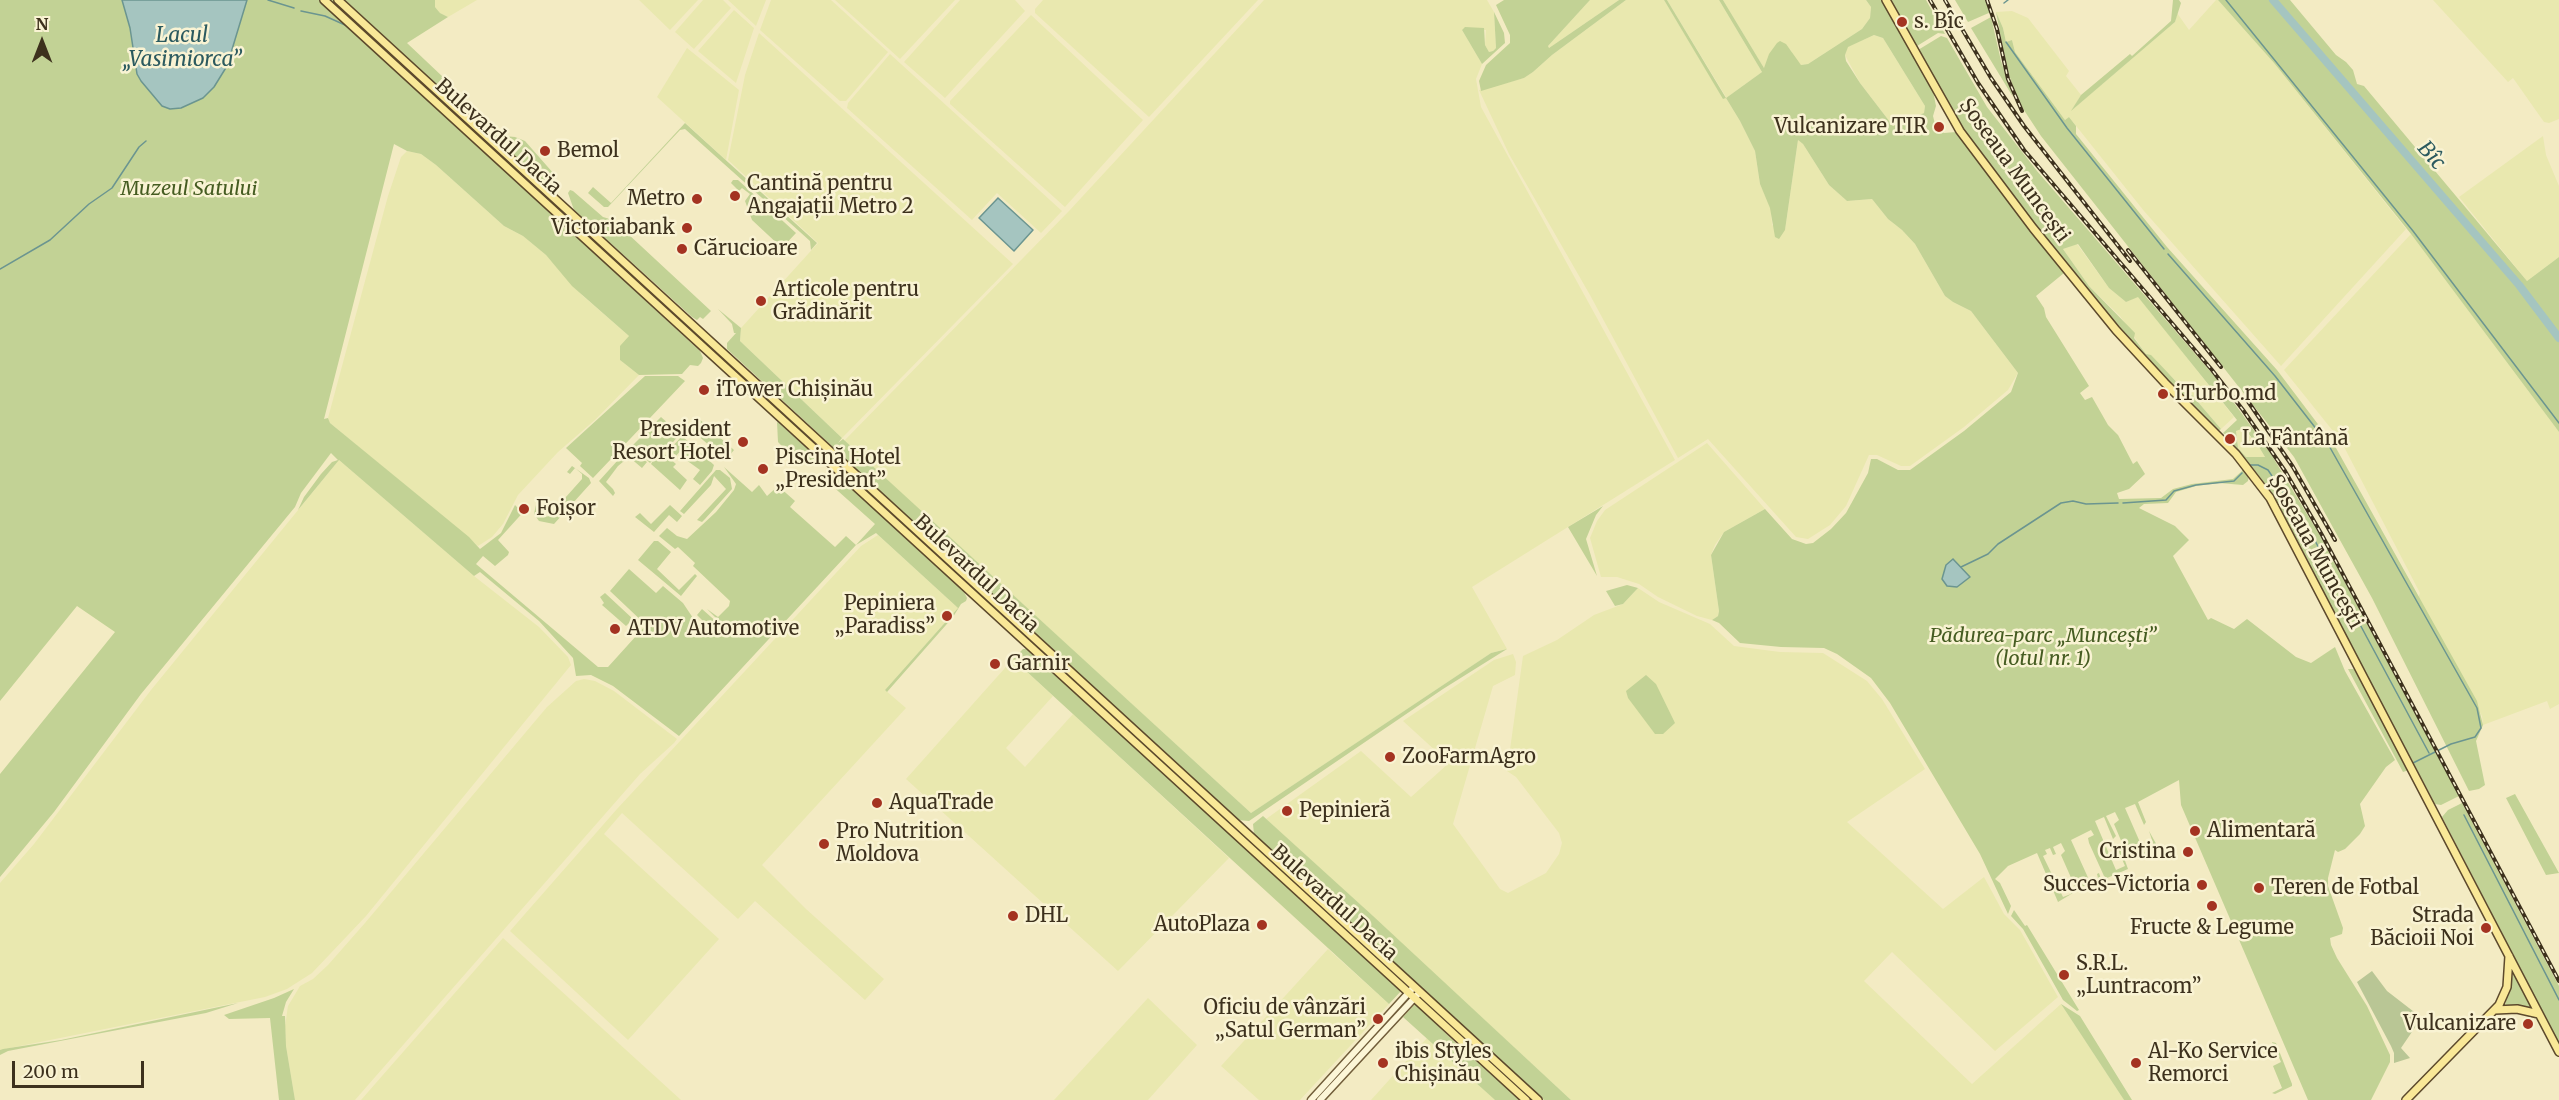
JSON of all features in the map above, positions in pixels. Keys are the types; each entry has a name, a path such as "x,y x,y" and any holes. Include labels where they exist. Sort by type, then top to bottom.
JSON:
{"main road":[{"name":"Bulevardul Dacia","path":"324,0 712,355 1241,828 1526,1100"},
{"name":"Bulevardul Dacia","path":"338,0 718,348 1234,834 1538,1100"},
{"name":"Șoseaua Muncești","path":"1886,0 1960,131 2026,219 2144,361 2234,452 2259,483 2280,515 2559,1052"},
{"path":"712,355 718,348"},
{"path":"1234,834 1241,828"},
{"path":"2406,1100 2495,1011 2507,987 2509,954"},
{"path":"2495,1011 2517,1009 2539,1014"}],"street":[{"path":"1320,1100 1339,1075 1414,992"},
{"path":"1311,1100 1339,1075"}],"green space":[{"name":"Muzeul Satului","path":"0,0 320,0 700,351 703,358 701,363 698,366 690,365 682,374 639,375 620,360 620,346 629,336 572,286 546,255 523,236 504,226 421,154 407,151 394,144 324,419 328,418 330,423 469,537 480,549 501,533 515,505 520,510 526,504 527,508 498,540 509,552 508,555 495,566 483,556 476,564 598,667 608,667 646,625 610,591 629,569 656,593 663,586 683,603 693,618 691,621 707,637 713,631 697,615 702,609 719,624 721,623 707,609 718,617 729,606 730,601 693,566 695,563 678,547 675,549 659,536 667,528 677,536 687,539 716,512 734,490 736,484 724,467 752,492 759,485 767,496 778,486 795,501 790,507 835,547 846,536 856,545 679,736 613,686 591,675 576,676 573,658 539,621 480,572 474,576 339,460 298,510 304,497 321,474 332,462 338,460 331,453 301,493 295,507 141,694 54,812 0,877 0,774 115,632 77,606 0,701"},
{"path":"330,0 334,0 703,338 701,340"},
{"path":"342,0 435,0 435,7 448,17 407,43 498,129 483,127"},
{"path":"435,0 477,0 448,17 435,7"},
{"path":"639,0 698,0 670,30"},
{"path":"703,0 723,0 731,8 694,49 675,32"},
{"path":"728,0 766,0 756,26"},
{"path":"771,0 831,0 888,52 846,101 840,101 760,30"},
{"path":"835,0 955,0 900,59"},
{"path":"960,0 1015,0 1025,11 945,98 904,62"},
{"path":"1043,0 1258,0 1149,117 1035,13 1035,9"},
{"path":"1264,0 1487,0 1494,12 1496,48 1489,52 1485,45 1486,30 1462,30 1482,64 1476,79 1481,107 1675,460 1472,587 1507,649 1491,653 1251,813 844,441 1069,211"},
{"path":"1504,0 1590,0 1548,46 1549,48 1619,0 1626,0 1524,78 1481,91 1479,81 1486,65 1510,43 1510,35 1496,5"},
{"path":"1590,0 1619,0 1549,48 1548,46"},
{"path":"1626,0 1664,0 1724,99 1726,97 1667,0 1719,0 1762,72 1726,98 1755,151 1760,184 1771,208 1772,225 1785,230 1798,140 1803,144 1829,185 1847,201 1872,199 1888,219 1902,230 1915,244 1945,296 1971,311 2018,373 2008,390 1964,427 1910,466 1901,466 1877,455 1869,455 1846,506 1830,525 1808,539 1796,537 1708,439 1678,458 1590,295 1509,154 1479,90 1524,78"},
{"path":"1664,0 1667,0 1726,98 1723,99"},
{"name":"Pădurea-parc „Muncești” (lotul nr. 1)","path":"1719,0 1723,0 1764,68 1769,54 1780,41 1786,44 1801,65 1808,64 1862,29 1870,18 1871,7 1866,0 1883,0 1933,91 1936,106 1933,116 1935,124 1944,133 1956,132 2074,284 2064,273 2036,296 2044,308 2046,317 2089,386 2080,393 2085,400 2092,397 2108,425 2118,435 2133,464 2137,461 2145,474 2129,489 2117,493 2119,499 2161,498 2173,489 2192,484 2233,479 2242,471 2242,465 2249,474 2248,481 2243,485 2219,483 2196,486 2176,492 2168,503 2144,504 2139,508 2175,526 2189,540 2173,556 2208,620 2211,618 2234,629 2247,619 2296,657 2311,663 2335,647 2345,671 2395,760 2386,767 2360,804 2365,826 2345,849 2338,852 2335,850 2328,878 2328,886 2343,928 2342,934 2330,938 2331,945 2367,1006 2390,1055 2390,1062 2371,1100 2308,1100 2181,805 2179,780 2138,802 2146,822 2144,825 2135,804 2125,808 2146,856 2156,852 2149,831 2159,849 2158,855 2139,860 2137,857 2128,857 2114,824 2119,820 2115,812 2106,816 2116,836 2113,839 2104,817 2095,821 2116,870 2125,866 2116,845 2119,844 2128,869 2107,878 2104,876 2089,843 2088,838 2094,835 2091,830 2071,840 2090,882 2098,878 2099,873 2101,879 2076,889 2061,855 2065,851 2061,843 2053,847 2056,854 2053,855 2050,848 2045,850 2047,854 2043,856 2063,897 2071,894 2072,889 2073,893 2058,902 2037,853 2008,866 1995,879 2000,883 2011,906 2008,914 1980,854 1890,703 1871,678 1837,654 1824,648 1740,643 1719,623 1712,620 1718,616 1719,611 1711,555 1724,532 1765,509 1792,539 1806,544 1813,543 1846,513 1868,473 1871,459 1877,459 1898,470 1910,470 1964,431 2011,392 2018,373 1971,311 1945,296 1915,244 1902,230 1888,219 1872,199 1847,201 1829,185 1803,144 1798,140 1785,230 1779,239 1775,237 1770,208 1760,184 1755,151 1726,98 1762,72","holes":["1874,35 1883,38 1925,106 1924,113 1893,126 1860,83 1846,61 1845,55 1848,47"]},
{"path":"1723,0 1866,0 1871,7 1870,18 1862,29 1808,64 1801,65 1790,49 1764,68"},
{"path":"1891,0 1926,0 1945,34 1938,33 1917,46"},
{"path":"1955,0 1985,0 1991,12 1968,22"},
{"path":"2173,0 2179,0 2181,3 2175,22 2071,111 2081,95 2130,54 2132,56 2171,21"},
{"path":"2216,0 2274,63 2406,229 2281,366 2144,211 2069,117 2065,120 2015,52 2012,40 2006,42 1996,12 2012,11 2028,18 2069,71 2066,76 2081,95 2073,109 2175,22 2177,13 2189,30"},
{"path":"2218,0 2290,0 2336,55 2353,70 2357,84 2364,86 2527,281 2559,257 2559,432 2411,234 2274,63"},
{"path":"2433,0 2559,0 2559,119 2549,123 2544,122 2513,78 2508,82"},
{"path":"734,10 754,28 736,83 698,51"},
{"path":"1494,12 1504,33 1505,43 1482,64 1462,30 1465,27 1484,28 1485,45 1489,52 1493,51 1496,48"},
{"path":"1996,12 2006,42 2012,40 2015,52 2065,120 2069,117 2076,126 2076,134 2167,247 2277,370 2336,448 2477,701 2483,725 2476,741 2485,785 2479,789 2469,791 2372,598 2294,457 2041,136 2018,101 2007,69"},
{"path":"1031,15 1143,120 1065,207 950,104 950,101"},
{"path":"1991,17 2001,61 2013,97 1971,28"},
{"path":"759,33 1013,264 842,438 740,341 741,328 818,243 728,160 745,75"},
{"path":"1874,35 1883,38 1925,106 1924,113 1893,126 1860,83 1845,55 1847,47"},
{"path":"1941,36 1947,38 1987,107 2037,171 2216,378 2271,454 2319,534 2459,796 2441,805 2435,804 2279,508 2260,477 2234,446 2232,439 2223,433 2237,420 2138,297 2126,302 2109,288 2078,244 2063,249 2089,286 2135,333 2134,338 2146,354 2151,355 2187,393 2192,395 2221,429 2217,432 2182,396 2091,295 2011,194 1962,127 1918,50","holes":["2244,428 2265,457 2246,457 2238,448 2236,431"]},
{"path":"687,48 739,90 726,160 657,97"},
{"path":"890,54 1062,211 1041,233 997,193 972,220 847,108 848,103"},
{"path":"685,123 817,243 811,250 810,241 685,129 680,130 608,207 604,207 588,193 593,187 611,203"},
{"path":"494,135 515,137 525,141 554,174 554,178 548,182 542,180 493,138"},
{"path":"2543,136 2546,155 2559,186 2559,257 2527,281 2459,197"},
{"path":"407,151 421,154 436,165 504,226 523,236 546,255 583,296 629,336 620,360 639,375 596,419 558,452 518,495 503,524 492,537 478,546 330,423 328,418 388,196 401,157"},
{"path":"733,180 738,180 796,233 782,248 752,220 745,201 750,194 742,188 739,191 731,183"},
{"path":"570,190 603,217 613,220 711,311 703,319 700,317 697,320 692,317 574,210 568,193"},
{"path":"2411,234 2559,432 2559,704 2550,709 2547,701 2483,725 2482,716 2418,599 2420,593 2341,441 2284,370"},
{"path":"2077,244 2109,288 2126,302 2138,296 2234,417 2221,429 2192,395 2146,354 2120,316 2089,286 2063,249"},
{"path":"718,309 741,328 740,341 842,438 838,443 843,439 1251,813 1491,653 1507,649 1443,689 1249,821 1238,820 843,458 836,446 834,448 727,349 727,343 736,333 734,333 732,324"},
{"path":"727,360 911,529 910,531 725,362"},
{"path":"645,376 678,376 685,381 593,478 580,466 582,463 566,448"},
{"path":"661,417 680,434 667,449 665,447 658,454 662,452 676,464 673,467 687,480 680,490 651,464 654,459 650,463 632,446"},
{"path":"697,417 734,450 726,460 688,427"},
{"path":"777,422 823,463 797,462 778,442"},
{"path":"2243,428 2265,457 2246,457 2238,448 2236,431"},
{"path":"682,436 714,465 712,471 700,485 693,479 700,470 682,457 684,453 681,450 676,456 672,452 671,448"},
{"path":"1707,443 1765,509 1724,532 1715,545 1711,555 1719,611 1718,616 1712,620 1697,616 1658,597 1639,584 1617,577 1601,577 1590,538 1597,521 1605,510"},
{"path":"628,449 647,462 642,468 629,457 618,466 606,482 615,493 613,496 599,481"},
{"path":"339,460 474,576 539,627 568,657 571,665 366,916 312,973 287,989 265,997 0,1050 0,883 34,844 151,690"},
{"path":"572,466 575,468 570,474 567,472"},
{"path":"576,469 589,478 591,483 554,524 539,521 534,514 536,505 545,517 549,516 582,479 582,474"},
{"path":"716,470 720,470 730,478 732,489 702,522 697,520 726,489 714,476 711,485 684,514 680,511"},
{"path":"831,476 838,476 963,590 967,598 887,692 885,690 958,608 876,533 856,545 875,524 829,483"},
{"path":"670,505 682,516 677,522 669,515 654,532 635,517 640,513 651,524"},
{"path":"1603,506 1596,515 1586,539 1597,576 1568,527"},
{"path":"916,534 1233,825 1233,826 915,536"},
{"path":"878,535 958,608 885,690 906,708 762,865 806,909 884,979 865,1000 755,901 738,919 622,813 604,834 719,939 628,1040 510,931 617,809 861,546"},
{"path":"654,541 658,541 671,552 657,569 679,590 695,574 697,576 681,596 638,560"},
{"path":"1627,585 1638,588 1623,604 1615,606 1606,591"},
{"path":"1638,588 1659,602 1710,624 1734,646 1780,652 1823,653 1867,681 1882,699 1925,769 1847,822 1943,909 1984,877 2004,914 2020,930 2058,997 1995,1051 1892,952 1864,981 1972,1084 2061,1004 2124,1100 1571,1100 1266,819 1361,751 1411,797 1449,763 1403,721 1494,660 1513,654 1516,662 1515,675 1493,686 1453,824 1500,889 1508,893 1546,873 1559,854 1562,843 1559,833 1516,777 1507,771 1523,656 1557,640 1594,615 1623,604"},
{"path":"605,593 633,619 626,626 602,605 604,603 600,597"},
{"path":"1023,649 1039,659 1401,991 1389,1004 1013,659"},
{"path":"1013,659 1053,696 1006,748 1025,767 1073,714 1229,858 1118,971 906,779"},
{"path":"2348,669 2355,669 2409,770 2403,772"},
{"path":"1646,675 1656,684 1675,723 1663,734 1655,734 1628,698 1626,691"},
{"path":"584,679 595,681 614,691 677,739 640,774 355,1100 295,1100 285,1026 288,1006 300,986 313,979 328,965 547,707 576,681"},
{"path":"2515,794 2559,873 2546,875 2506,798"},
{"path":"2462,803 2559,986 2559,1043 2442,817 2448,810"},
{"path":"1263,816 1571,1100 1544,1100 1288,866 1254,834 1253,824"},
{"path":"2014,910 2025,926 2027,925 2079,1010 2077,1011 2063,1000 2023,929 2011,916"},
{"path":"503,938 681,1100 361,1100"},
{"path":"1328,949 1389,1004 1300,1100 1259,1100 1221,1066"},
{"path":"2372,971 2387,991 2431,1025 2430,1030 2418,1023 2401,1048 2410,1058 2394,1063 2391,1046 2357,982"},
{"path":"2514,971 2532,1007 2531,1008 2505,1005"},
{"path":"294,989 286,1002 282,1016 285,1016 286,1046 295,1100 279,1100 270,1018 229,1019 224,1015"},
{"path":"1148,998 1197,1045 1148,1100 1054,1100"},
{"path":"238,1003 206,1013 8,1051 0,1055 0,1050 3,1049 61,1040"},
{"path":"1415,1004 1520,1100 1495,1100 1403,1017"},
{"path":"2061,1004 2080,1016 2132,1100 2124,1100"},
{"path":"1427,1038 1495,1100 1371,1100"},
{"path":"2272,1042 2276,1043 2292,1084 2275,1094 2272,1093 2282,1088 2273,1066 2281,1062"}],"water":[{"name":"Lacul „Vasimiorca”","path":"122,0 247,0 227,66 214,87 203,98 181,108 170,109 162,106 141,81 137,74 130,28"},
{"path":"998,198 1033,230 1014,251 979,218"},
{"path":"1953,559 1970,577 1957,587 1947,586 1942,579 1946,565"}],"waterway":[{"path":"268,0 294,8"},
{"path":"2004,3 2008,0"},
{"path":"2226,0 2413,231 2559,423"},
{"name":"Bîc","path":"2273,0 2519,285 2559,338"},
{"path":"301,11 325,16 345,25 356,34"},
{"path":"2006,42 2067,128 2164,249"},
{"path":"0,269 50,240 89,204 112,188 139,147 146,141"},
{"path":"521,185 609,265"},
{"path":"2168,254 2275,376 2328,444 2477,708 2481,728 2475,737 2451,744 2413,763"},
{"path":"2249,465 2258,465 2268,470 2313,537 2429,753"},
{"path":"2123,503 2166,500 2174,491 2196,485 2234,481 2242,473"},
{"path":"1961,567 1988,554 1998,544 2061,503 2073,501 2086,504 2118,503"},
{"path":"2464,815 2559,1000"}],"railway":[{"path":"1930,0 1978,83 2024,150 2212,370 2285,471 2322,535 2559,981"},
{"path":"1945,0 1991,78 2024,126 2130,261"},
{"path":"1987,0 1997,29 2008,79 2022,111"},
{"path":"2128,250 2221,367"},
{"path":"2247,400 2293,467 2335,540"}],"place":[{"name":"s. Bîc","path":"1902,22"},
{"name":"Vulcanizare TIR","path":"1939,127"},
{"name":"Bemol","path":"545,151"},
{"name":"Cantină pentru Angajații Metro 2","path":"735,196"},
{"name":"Metro","path":"697,199"},
{"name":"Victoriabank","path":"687,228"},
{"name":"Cărucioare","path":"682,249"},
{"name":"Articole pentru Grădinărit","path":"761,301"},
{"name":"iTower Chișinău","path":"704,390"},
{"name":"iTurbo.md","path":"2163,394"},
{"name":"La Fântână","path":"2230,439"},
{"name":"President Resort Hotel","path":"743,442"},
{"name":"Piscină Hotel „President”","path":"763,469"},
{"name":"Foișor","path":"524,509"},
{"name":"Pepiniera „Paradiss”","path":"947,616"},
{"name":"ATDV Automotive","path":"615,629"},
{"name":"Garnir","path":"995,664"},
{"name":"ZooFarmAgro","path":"1390,757"},
{"name":"AquaTrade","path":"877,803"},
{"name":"Pepinieră","path":"1287,811"},
{"name":"Alimentară","path":"2195,831"},
{"name":"Pro Nutrition Moldova","path":"824,844"},
{"name":"Cristina","path":"2188,852"},
{"name":"Succes-Victoria","path":"2202,885"},
{"name":"Teren de Fotbal","path":"2259,888"},
{"name":"Fructe & Legume","path":"2212,906"},
{"name":"DHL","path":"1013,916"},
{"name":"AutoPlaza","path":"1262,925"},
{"name":"Strada Băcioii Noi","path":"2486,928"},
{"name":"S.R.L. „Luntracom”","path":"2064,975"},
{"name":"Oficiu de vânzări „Satul German”","path":"1378,1019"},
{"name":"Vulcanizare","path":"2528,1024"},
{"name":"ibis Styles Chișinău","path":"1383,1063"},
{"name":"Al-Ko Service Remorci","path":"2136,1063"}]}
